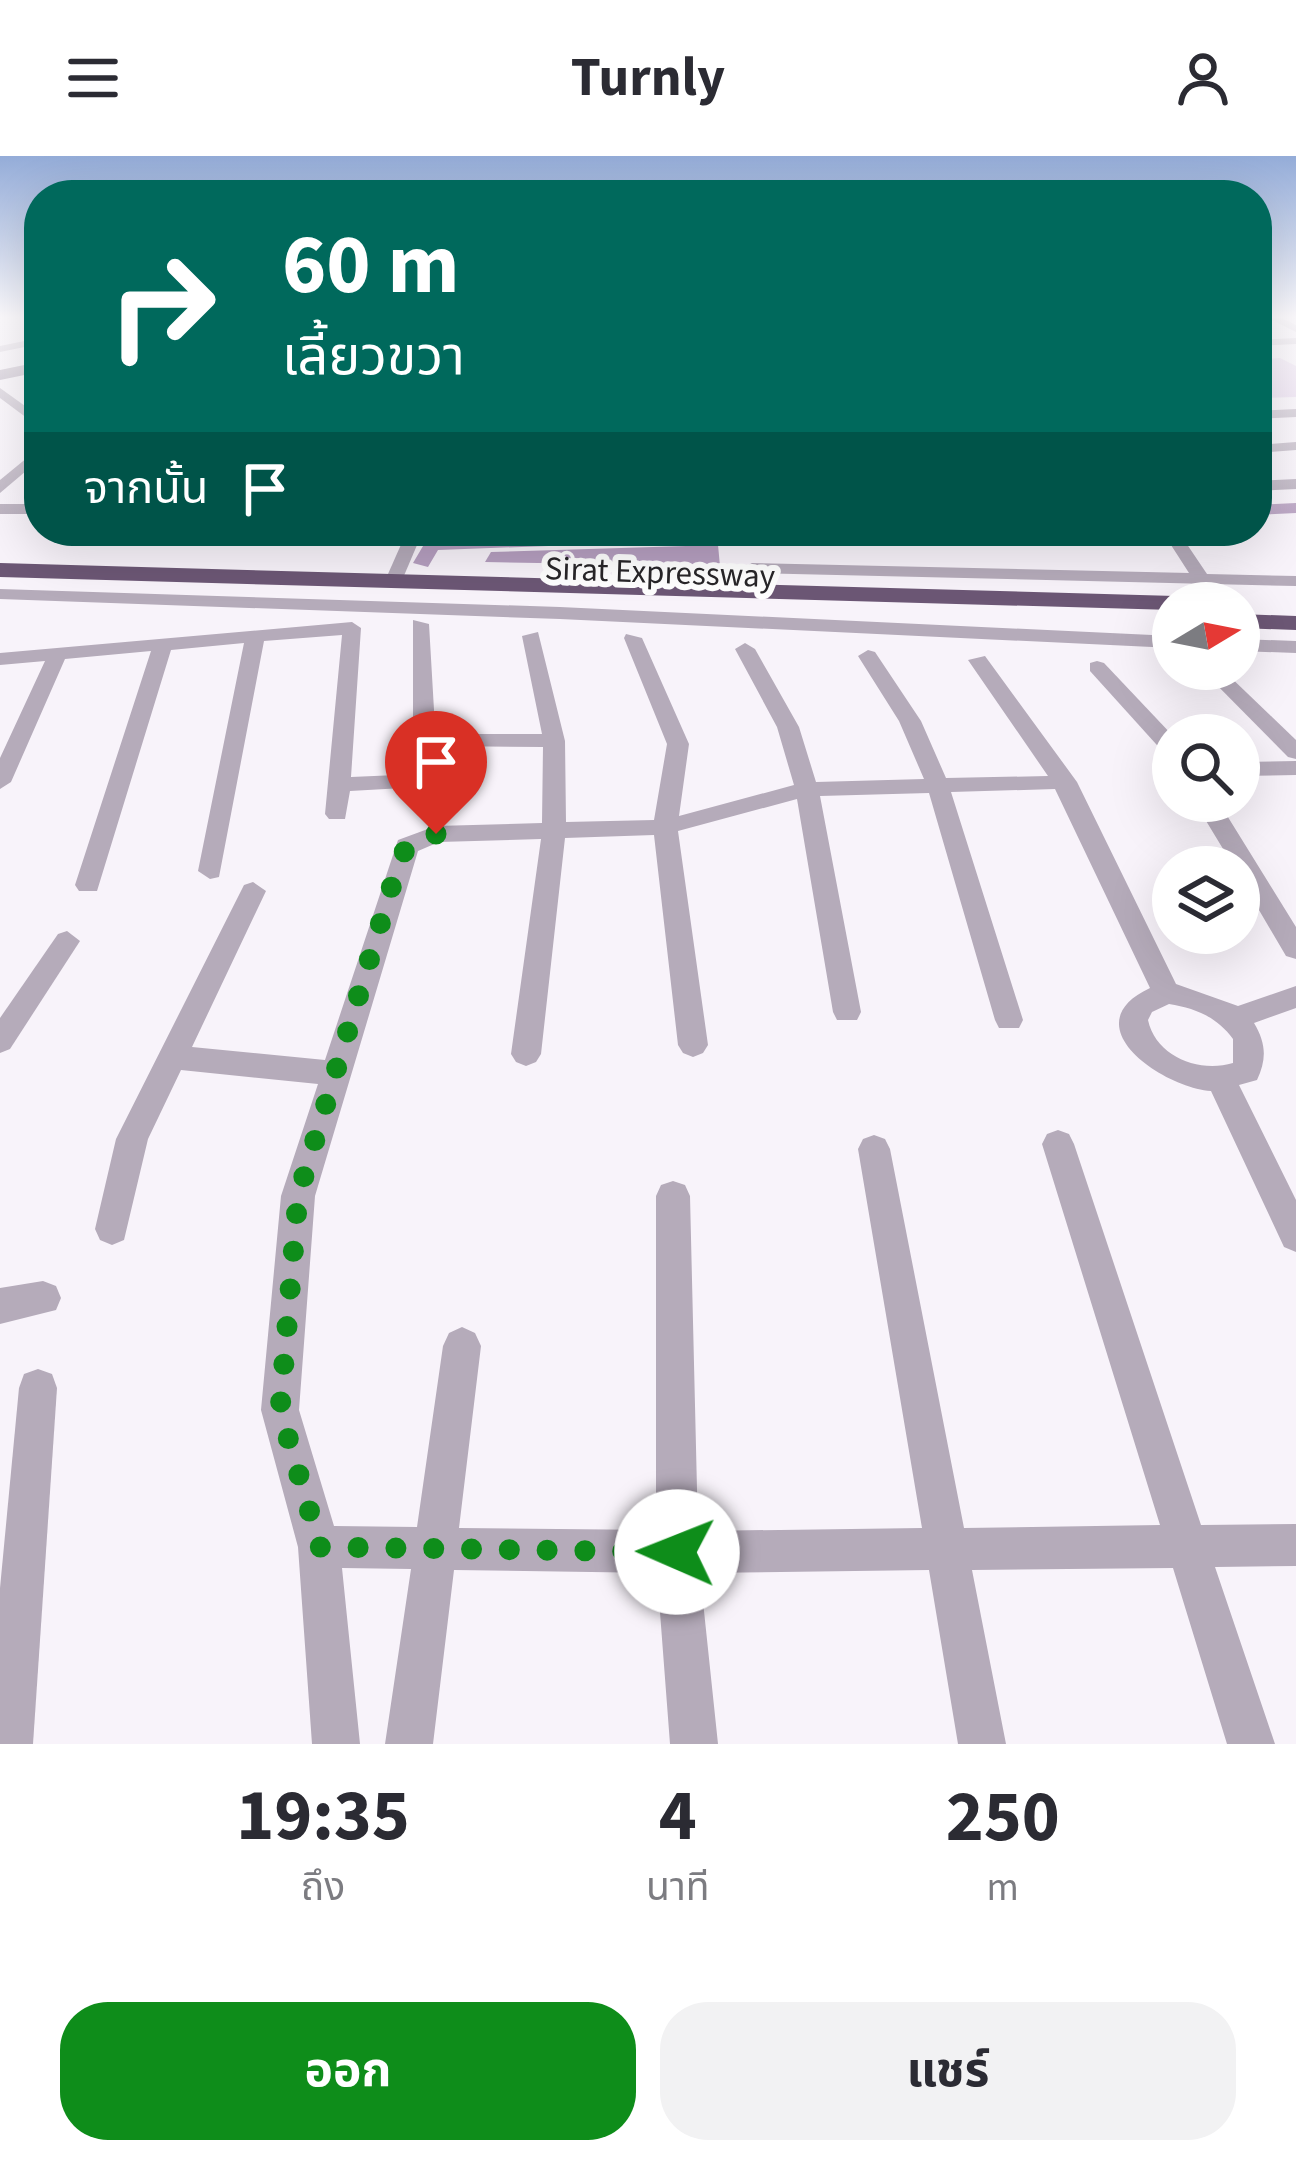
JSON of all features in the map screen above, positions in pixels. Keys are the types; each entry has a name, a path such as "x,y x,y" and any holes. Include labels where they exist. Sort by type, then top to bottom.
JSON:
{"highway":[{"name":"Sirat Expressway","path":"0,570 1152,602"},
{"name":"Sirat Expressway","path":"3,596 1152,620"},
{"path":"1260,605 1296,606"},
{"path":"1260,622 1296,623"}],"street":[{"path":"0,392 24,411"},
{"path":"0,488 24,466"},
{"path":"398,574 409,546"},
{"path":"1180,546 1202,579"},
{"path":"752,568 1296,581"},
{"path":"3,596 560,613 595,618 704,617 848,629 1152,641"},
{"path":"420,624 424,730 440,740 554,742"},
{"path":"0,659 352,628 337,814"},
{"path":"526,1054 554,830 554,742 531,636"},
{"path":"210,871 255,637"},
{"path":"633,638 678,744 665,827 693,1045"},
{"path":"88,885 163,645"},
{"path":"1287,647 1296,668"},
{"path":"745,649 788,727 807,789 847,1012"},
{"path":"0,782 58,654"},
{"path":"868,656 910,721 938,785 1010,1020"},
{"path":"978,660 1034,729 1066,782 1166,993"},
{"path":"1097,667 1152,726"},
{"path":"1232,690 1296,752"},
{"path":"1260,769 1296,768"},
{"path":"339,784 466,779"},
{"path":"335,1744 320,1547 280,1410 298,1196 407,846 436,834 665,827 807,789 1066,782"},
{"path":"1219,822 1296,949"},
{"path":"112,1229 132,1139 253,891"},
{"path":"0,1041 67,941"},
{"path":"1166,993 1214,1004 1234,1019 1248,1037 1252,1055 1246,1071 1222,1081 1179,1075 1156,1061 1139,1043 1132,1025 1135,1009 1147,998 1166,993"},
{"path":"1234,1019 1296,998"},
{"path":"170,1057 338,1074"},
{"path":"1222,1081 1296,1236"},
{"path":"1058,1144 1251,1744"},
{"path":"874,1148 982,1744"},
{"path":"673,1196 677,1552 694,1744"},
{"path":"0,1306 43,1298"},
{"path":"409,1744 462,1346"},
{"path":"7,1730 38,1388"},
{"path":"320,1547 677,1552 1296,1545"}],"shaded area":[{"path":"1272,390 1296,390 1296,397 1272,398"},
{"path":"718,546 720,566 485,562 491,552"}],"waterway":[{"path":"1272,509 1296,508"},
{"path":"422,563 431,546"}],"route":[{"path":"436,834 407,846 398,865 298,1196 280,1410 320,1547 677,1552"}]}
